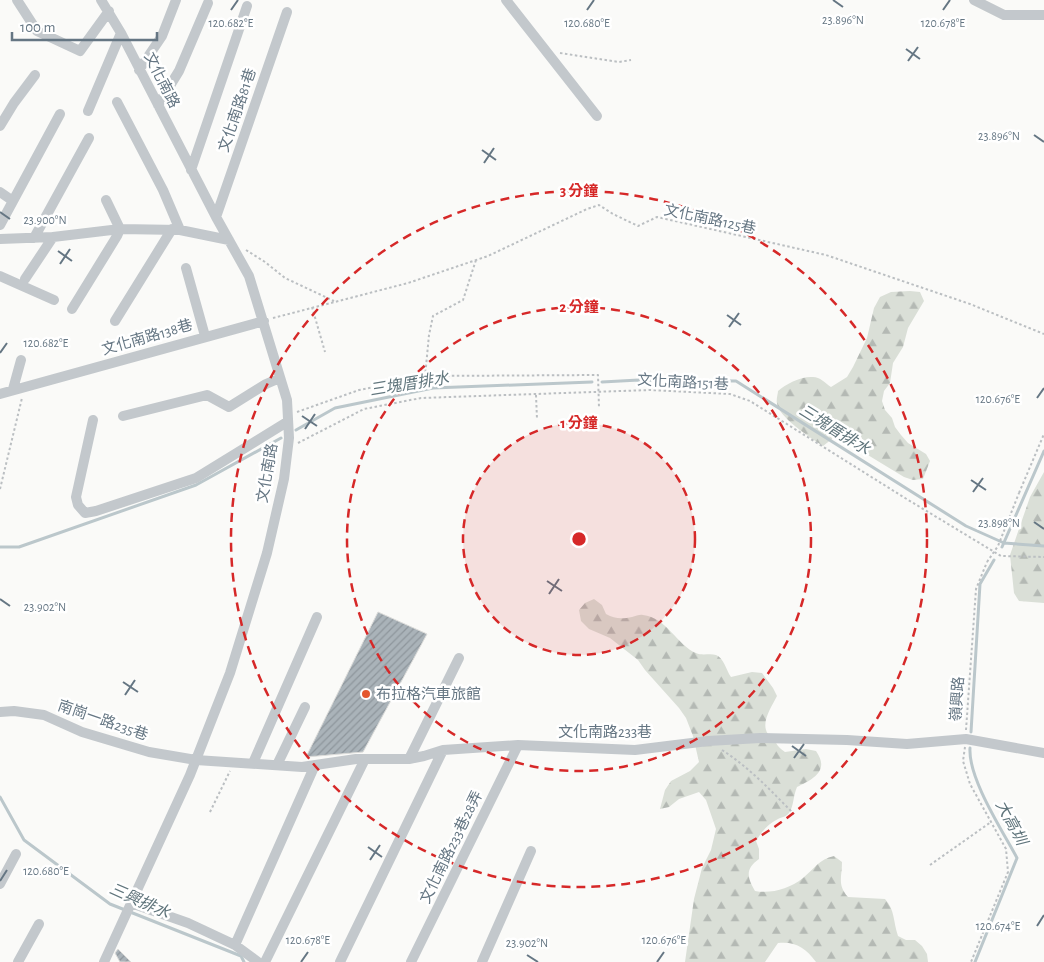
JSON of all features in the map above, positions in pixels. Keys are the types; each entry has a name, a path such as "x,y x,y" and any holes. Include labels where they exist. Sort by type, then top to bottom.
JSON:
{"street":[{"path":"17,0 37,31 80,51 109,11"},
{"name":"文化南路","path":"101,0 121,32 191,170 249,276 287,400 289,438 284,479 267,552 230,673 196,760 104,962"},
{"path":"139,70 162,36 176,0"},
{"path":"506,0 597,116"},
{"path":"974,0 1004,15 1044,16"},
{"path":"158,105 179,71 208,3"},
{"path":"191,170 247,6"},
{"name":"文化南路81巷","path":"216,217 287,12"},
{"path":"88,111 121,32"},
{"path":"0,126 35,75"},
{"path":"117,102 163,190 176,230"},
{"path":"0,225 60,114"},
{"path":"34,238 89,138"},
{"path":"0,192 13,201"},
{"path":"72,309 120,229 106,200"},
{"path":"0,239 53,237 120,229 176,230 229,240"},
{"path":"115,321 176,230"},
{"path":"26,279 53,237"},
{"path":"186,268 205,336"},
{"path":"0,276 54,300"},
{"name":"文化南路138巷","path":"0,394 264,320"},
{"path":"13,389 21,360"},
{"path":"123,416 207,395 229,407 266,384 280,378"},
{"path":"93,420 76,497 78,505 85,513 196,478 287,419"},
{"path":"253,762 317,617"},
{"path":"409,759 459,658"},
{"path":"277,765 305,708"},
{"name":"南崗一路235巷","path":"0,712 14,711 44,715 82,732 149,752 196,760"},
{"name":"文化南路233巷","path":"196,760 253,762 302,767 365,759 409,759 443,750 518,745 635,750 708,741 760,738 847,740 907,744 966,739 1044,753"},
{"name":"文化南路233巷28弄","path":"411,962 518,745"},
{"path":"340,962 443,750"},
{"path":"265,962 365,759"},
{"path":"235,945 315,765"},
{"path":"482,962 531,850"},
{"path":"0,884 16,854"},
{"path":"131,903 188,923 235,945 258,962"},
{"path":"18,962 39,924"}],"path":[{"path":"558,53 619,62 631,60"},
{"name":"文化南路125巷","path":"264,320 408,283 488,256 587,209 600,205 613,214 638,226 657,218 826,255 970,304 1044,334"},
{"path":"245,249 285,278 334,301"},
{"path":"425,377 433,316 463,300 476,260"},
{"path":"312,307 325,352"},
{"path":"287,419 359,390 425,377 598,376 599,408"},
{"path":"0,489 25,386"},
{"name":"文化南路151巷","path":"287,449 325,427 364,408 421,398 650,390 730,394 750,401 1001,556 1044,557"},
{"path":"536,395 537,419"},
{"name":"嶺興路","path":"971,962 1008,872 1006,849 970,784 963,760 976,589 987,562 998,546 1044,434"},
{"path":"708,741 740,762 794,814"},
{"path":"210,812 234,762"},
{"path":"930,865 991,822"}],"green space":[{"path":"891,292 920,292 924,301 908,328 903,347 893,363 890,383 884,391 882,401 885,410 892,418 895,427 901,435 908,443 926,454 930,461 923,479 913,480 904,477 835,433 832,439 823,446 789,421 779,409 777,401 778,391 799,379 816,377 831,387 847,377 867,338 874,308 880,297"},
{"path":"1044,472 1044,603 1019,601 1014,593 1010,555 1030,497"},
{"path":"594,599 602,605 606,614 612,617 625,618 642,615 651,617 665,626 689,649 698,654 714,654 719,657 731,677 752,672 762,673 777,696 766,720 765,725 768,734 785,752 806,749 816,751 820,758 821,764 818,774 797,787 789,813 768,826 756,841 759,849 759,859 749,870 750,882 755,891 767,892 786,888 798,882 820,862 834,856 842,862 841,884 848,897 885,899 892,912 898,936 906,940 915,940 922,946 927,954 928,962 816,962 800,946 790,943 778,943 765,962 685,962 694,899 702,868 711,850 716,829 706,800 699,792 679,799 669,807 660,809 665,790 671,781 690,771 699,762 693,736 686,718 679,708 638,660 610,638 589,629 581,621 579,610 585,603"}],"building":[{"name":"布拉格汽車旅館","path":"378,612 427,634 363,752 306,757"},
{"path":"118,949 131,962 120,962 115,953"}],"waterway":[{"name":"三塊厝排水","path":"602,382 639,380 736,381 966,526 1004,543 1044,546"},
{"name":"三塊厝排水","path":"296,430 335,408 433,388 592,382"},
{"name":"三塊厝排水","path":"0,547 19,547 196,485 281,438"},
{"name":"大高圳","path":"1002,547 1044,451"},
{"name":"大高圳","path":"971,732 980,584 994,560"},
{"name":"大高圳","path":"970,748 974,774 980,789 1017,858 975,962"},
{"name":"三興排水","path":"0,797 24,840 110,904 241,956 244,962"}],"place":[{"name":"布拉格汽車旅館","path":"366,694"}]}
